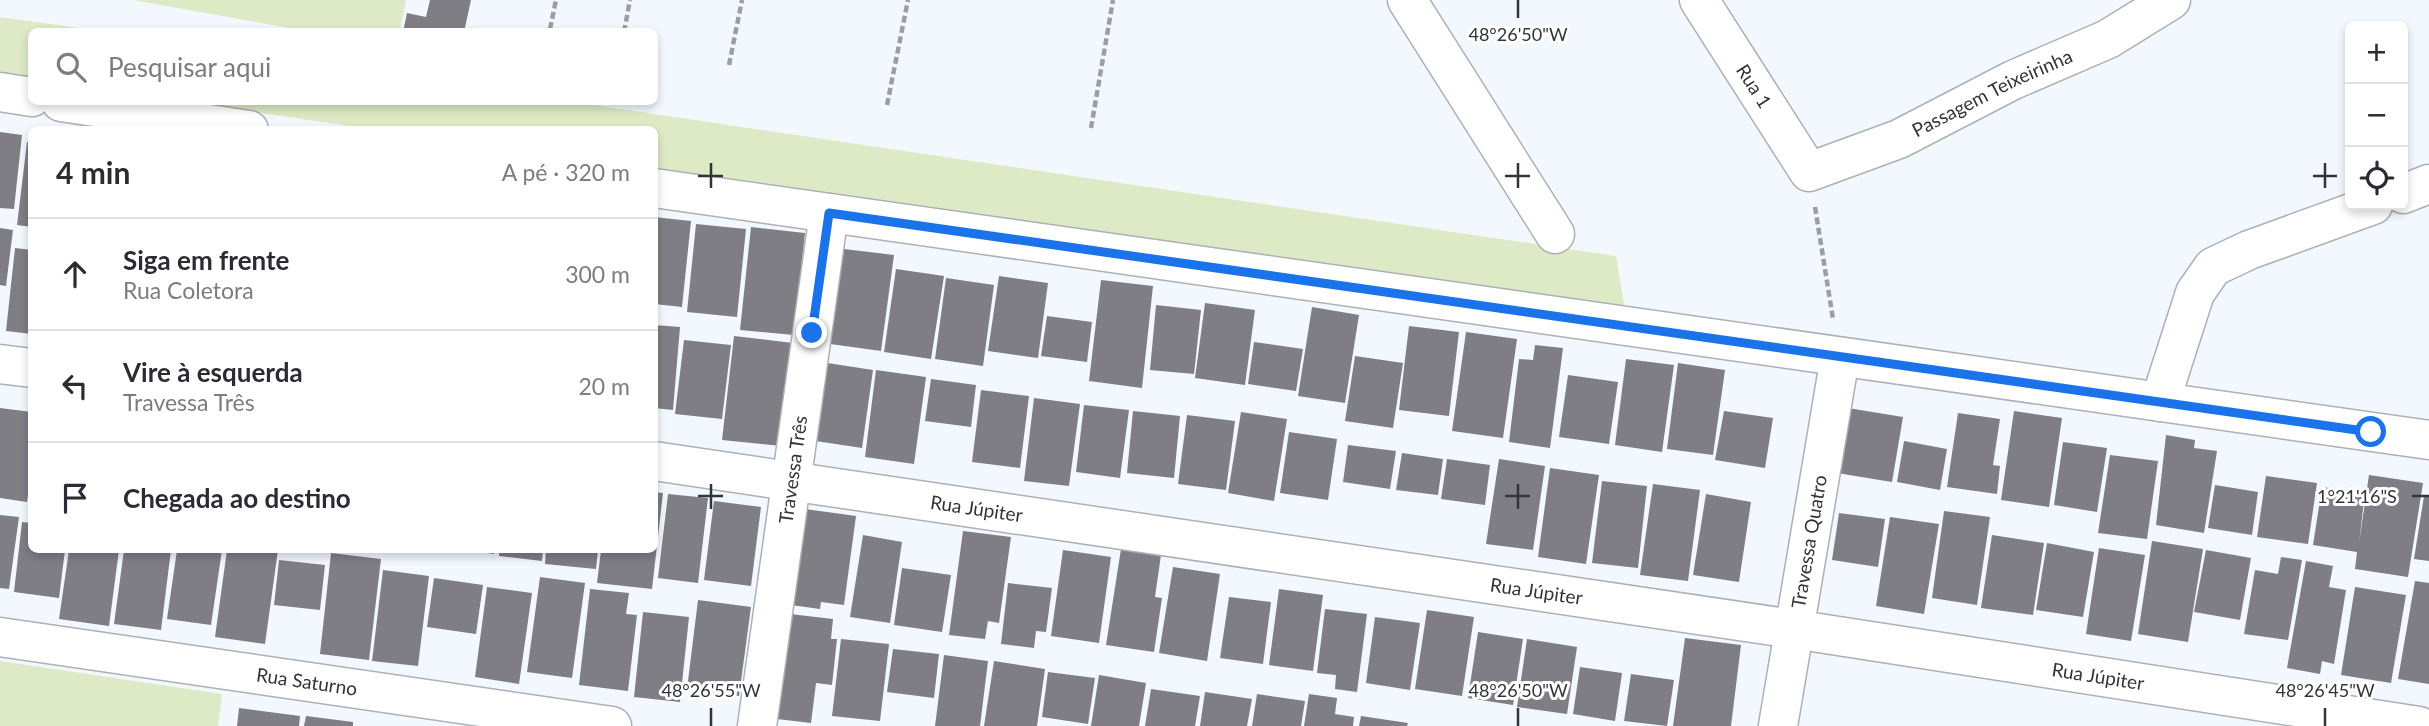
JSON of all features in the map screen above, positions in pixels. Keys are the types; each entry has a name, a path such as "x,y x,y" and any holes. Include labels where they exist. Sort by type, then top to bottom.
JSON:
{"street":[{"path":"1407,0 1555,234"},
{"name":"Rua 1","path":"1699,0 1809,172"},
{"name":"Passagem Teixeirinha","path":"1809,172 1899,139 2013,80 2108,39 2171,0"},
{"path":"0,92 28,96"},
{"path":"81,105 222,126"},
{"path":"2408,192 2429,184"},
{"path":"658,189 2429,440"},
{"path":"2160,402 2195,293 2213,267 2249,250 2359,210"},
{"name":"Travessa Três","path":"757,726 829,213"},
{"name":"Travessa Quatro","path":"1778,726 1840,357"},
{"path":"0,364 28,368"},
{"name":"Rua Júpiter","path":"658,462 1793,629 2419,726"},
{"name":"Rua Saturno","path":"0,637 612,726"}],"path":[{"path":"550,28 556,0"},
{"path":"625,28 630,0"},
{"path":"729,65 742,0"},
{"path":"887,105 908,0"},
{"path":"1091,128 1113,0"},
{"path":"1809,172 1840,357"}],"green space":[{"path":"132,0 406,0 401,28 289,28"},
{"path":"0,17 79,28 28,28 28,78 0,73"},
{"path":"207,105 593,105 1616,256 1627,322 658,173 658,126 350,126"},
{"path":"0,661 222,694 218,726 0,726"}],"building":[{"path":"430,0 471,0 465,28 404,28 407,13 426,17"},
{"path":"0,132 22,135 14,209 0,208"},
{"path":"27,142 28,142 28,226 17,225"},
{"path":"658,217 691,221 682,307 658,304"},
{"path":"696,224 746,229 737,317 687,312"},
{"path":"751,227 805,233 794,335 740,330"},
{"path":"0,228 13,230 6,286 0,285"},
{"path":"15,248 28,250 28,334 6,331"},
{"path":"836,248 894,255 881,351 823,343"},
{"path":"896,269 944,276 931,359 884,352"},
{"path":"999,276 1048,283 1038,358 988,351"},
{"path":"946,278 994,285 983,366 935,359"},
{"path":"1101,280 1153,286 1142,388 1089,381"},
{"path":"1205,303 1255,310 1245,385 1195,378"},
{"path":"1156,305 1201,310 1194,374 1150,370"},
{"path":"1312,307 1359,315 1345,403 1298,396"},
{"path":"1047,316 1092,322 1087,362 1041,356"},
{"path":"658,325 680,327 673,410 658,408"},
{"path":"1409,326 1459,332 1449,416 1399,410"},
{"path":"1466,332 1517,339 1503,438 1452,431"},
{"path":"734,336 793,343 781,446 722,440"},
{"path":"684,340 731,345 722,419 675,414"},
{"path":"1254,342 1303,349 1296,391 1248,384"},
{"path":"1535,345 1563,348 1550,448 1509,442 1519,359 1533,360"},
{"path":"1355,356 1403,363 1393,428 1345,421"},
{"path":"1626,359 1674,365 1662,452 1615,445"},
{"path":"821,362 873,370 862,448 809,440"},
{"path":"1678,363 1725,370 1713,455 1667,449"},
{"path":"876,370 926,377 914,464 865,457"},
{"path":"1568,375 1618,382 1609,444 1559,437"},
{"path":"931,379 976,385 971,427 925,421"},
{"path":"981,390 1029,396 1020,468 972,462"},
{"path":"1034,398 1080,404 1069,486 1024,481"},
{"path":"1084,405 1129,410 1120,478 1076,472"},
{"path":"0,408 28,412 27,502 0,498"},
{"path":"1848,408 1903,417 1892,482 1837,473"},
{"path":"1133,411 1180,416 1174,478 1127,473"},
{"path":"1724,411 1773,418 1765,468 1715,460"},
{"path":"2014,411 2062,418 2049,507 2001,500"},
{"path":"1241,412 1287,419 1274,501 1228,493"},
{"path":"1958,413 2000,419 1993,465 2000,466 1997,494 1947,487"},
{"path":"1187,415 1235,421 1226,490 1178,484"},
{"path":"1289,432 1337,439 1328,500 1280,493"},
{"path":"2166,435 2195,440 2194,448 2217,451 2204,533 2156,525"},
{"path":"1904,441 1947,449 1940,490 1897,482"},
{"path":"2063,442 2107,448 2097,512 2054,505"},
{"path":"1348,445 1396,451 1390,489 1343,482"},
{"path":"1402,453 1443,459 1438,495 1396,490"},
{"path":"2110,455 2158,461 2147,539 2098,533"},
{"path":"1447,459 1490,465 1485,505 1441,499"},
{"path":"1499,459 1545,466 1533,550 1486,544"},
{"path":"1550,468 1599,475 1586,564 1538,557"},
{"path":"2369,475 2423,483 2408,577 2355,569 2357,552 2313,545 2322,487 2365,493 2359,543"},
{"path":"2266,476 2317,483 2308,544 2257,537"},
{"path":"1602,481 1647,486 1638,568 1592,563"},
{"path":"1653,484 1700,490 1688,581 1640,575"},
{"path":"2215,485 2258,492 2252,535 2208,528"},
{"path":"658,492 663,493 658,537"},
{"path":"668,494 708,498 698,583 658,578"},
{"path":"1706,494 1751,502 1739,582 1693,575"},
{"path":"2424,496 2429,496 2429,561 2414,559"},
{"path":"714,501 761,507 751,586 704,580"},
{"path":"805,509 856,516 844,605 821,602 820,609 791,605"},
{"path":"1944,511 1990,517 1977,605 1932,598"},
{"path":"1839,513 1885,519 1878,567 1832,560"},
{"path":"0,515 19,517 9,589 0,588"},
{"path":"1890,517 1939,524 1924,614 1876,606"},
{"path":"22,522 28,523 28,553 65,553 59,598 14,592"},
{"path":"963,531 1011,537 999,623 988,621 985,639 949,635"},
{"path":"863,535 902,542 890,623 850,617"},
{"path":"1992,535 2044,543 2033,615 1981,608"},
{"path":"2152,541 2203,549 2188,642 2138,634"},
{"path":"2047,543 2094,552 2083,617 2036,610"},
{"path":"2099,548 2145,555 2131,641 2086,634"},
{"path":"1121,549 1161,555 1155,597 1162,598 1154,652 1106,645"},
{"path":"1063,550 1111,557 1099,643 1051,636"},
{"path":"2206,550 2251,558 2240,620 2194,612"},
{"path":"69,553 119,553 109,626 59,619"},
{"path":"124,553 171,553 161,630 114,624"},
{"path":"177,553 222,553 211,625 167,619"},
{"path":"227,553 278,553 265,644 215,637"},
{"path":"331,553 381,559 369,660 320,654"},
{"path":"499,553 543,553 542,561 499,556"},
{"path":"546,553 598,553 596,569 545,564"},
{"path":"601,553 656,553 652,589 597,583"},
{"path":"2281,557 2302,560 2288,640 2244,634 2255,570 2278,574"},
{"path":"279,560 325,565 320,610 274,605"},
{"path":"2306,561 2333,566 2329,587 2346,590 2334,664 2322,661 2320,674 2287,668"},
{"path":"1173,567 1220,574 1207,661 1159,653"},
{"path":"902,568 951,575 942,632 894,625"},
{"path":"383,570 429,576 418,666 372,661"},
{"path":"540,577 585,583 572,678 527,672"},
{"path":"434,578 483,585 476,634 427,627"},
{"path":"2415,581 2429,583 2429,684 2398,679"},
{"path":"1008,583 1052,588 1046,632 1036,631 1034,648 1001,644"},
{"path":"487,587 532,593 519,684 475,677"},
{"path":"2355,587 2406,595 2391,683 2341,675"},
{"path":"590,589 629,593 626,614 637,615 628,691 579,685"},
{"path":"1279,589 1323,595 1313,671 1269,665"},
{"path":"1229,597 1271,602 1263,664 1220,658"},
{"path":"698,600 751,607 739,696 687,689"},
{"path":"1325,609 1367,614 1357,692 1335,689 1336,675 1317,673"},
{"path":"1427,610 1474,617 1462,696 1415,689"},
{"path":"643,612 689,617 680,702 634,697"},
{"path":"790,614 833,619 831,639 837,639 832,685 816,683 811,723 777,719"},
{"path":"1375,617 1420,623 1410,690 1366,683"},
{"path":"1478,632 1523,639 1513,705 1468,698"},
{"path":"1685,638 1741,645 1731,726 1673,726"},
{"path":"841,639 889,644 880,721 832,716"},
{"path":"1527,639 1577,647 1567,714 1517,707"},
{"path":"893,649 939,654 934,698 887,692"},
{"path":"944,655 988,661 980,726 935,726"},
{"path":"994,661 1045,669 1037,726 984,726"},
{"path":"1580,667 1622,673 1615,721 1573,714"},
{"path":"1048,672 1095,678 1088,724 1042,717"},
{"path":"1631,674 1674,680 1667,726 1624,721"},
{"path":"1099,675 1146,683 1139,726 1091,726"},
{"path":"1151,689 1200,696 1195,726 1145,726"},
{"path":"1205,692 1252,699 1247,726 1200,726"},
{"path":"1257,694 1305,701 1301,726 1252,726"},
{"path":"1309,694 1337,698 1335,714 1354,717 1353,726 1304,726"},
{"path":"239,708 300,716 299,726 237,726"},
{"path":"306,716 353,722 353,726 304,726"},
{"path":"1361,716 1408,723 1407,726 1359,726"}],"route":[{"path":"812,333 829,213 2371,432"}]}
